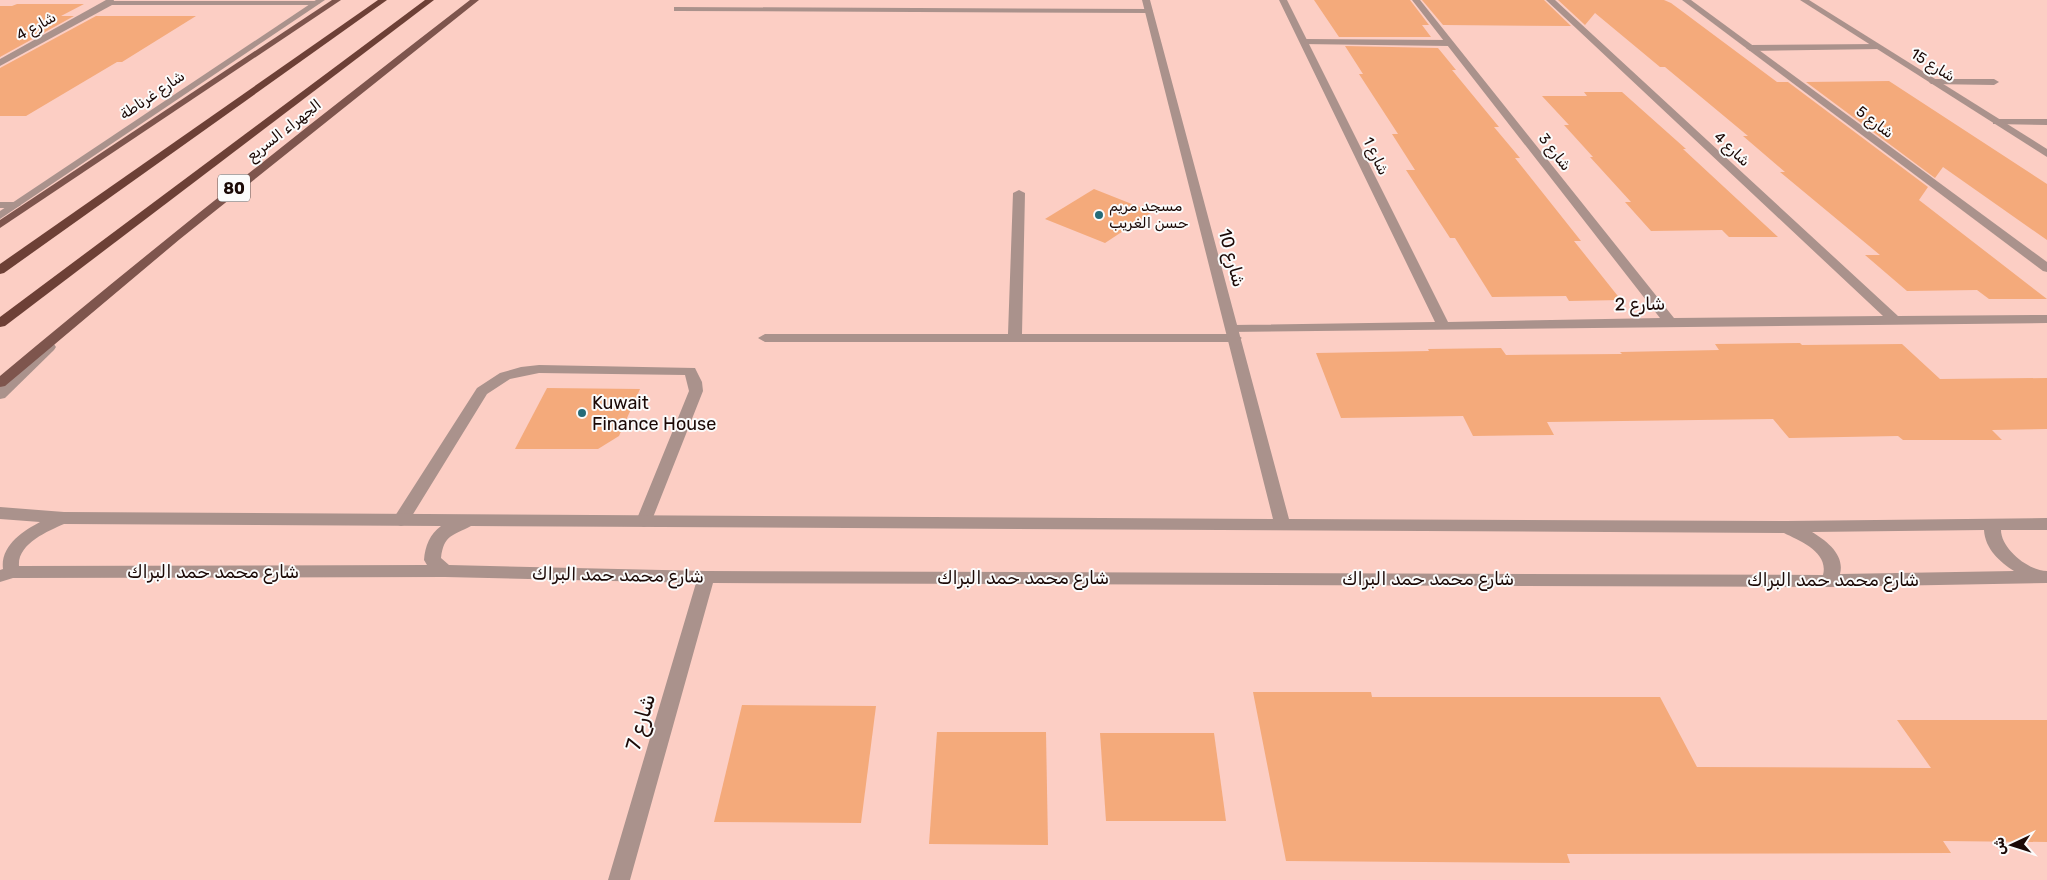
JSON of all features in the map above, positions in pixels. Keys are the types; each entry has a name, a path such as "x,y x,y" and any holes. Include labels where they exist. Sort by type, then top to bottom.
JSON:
{"highway":[{"path":"320,43 377,0"},
{"path":"0,270 382,0"},
{"name":"الجهراء السريع","path":"0,323 430,0"},
{"path":"0,265 43,240"},
{"path":"0,336 23,306"}],"main road":[{"path":"0,225 337,0"},
{"name":"الجهراء السريع","path":"0,383 93,303 236,186 475,0"}],"street":[{"name":"شارع 1","path":"1283,0 1442,325"},
{"name":"شارع 3","path":"1416,0 1670,322"},
{"name":"شارع 4","path":"1550,0 1894,319"},
{"name":"شارع 5","path":"1686,0 2047,268"},
{"name":"شارع 15","path":"1804,0 2047,154"},
{"path":"110,2 318,2"},
{"name":"شارع 4","path":"0,63 110,2"},
{"name":"شارع غرناطة","path":"0,216 15,204 318,2"},
{"path":"677,9 1147,5"},
{"name":"شارع 10","path":"1147,5 1283,525"},
{"path":"1304,42 1449,42"},
{"path":"1750,48 1878,46"},
{"path":"1934,82 1994,82"},
{"path":"1996,122 2047,122"},
{"path":"1015,338 1019,193"},
{"path":"0,204 15,204"},
{"path":"0,396 93,303"},
{"name":"شارع 2","path":"765,338 1015,338 1234,334 1442,325 1894,319 2047,319"},
{"path":"401,520 482,391 505,376 521,371 540,369 690,371 695,382 696,391 644,521"},
{"path":"0,513 64,518 473,521 1786,527 2047,524"},
{"path":"6,574 10,569 10,558 18,543 41,527 64,518"},
{"path":"445,571 432,560 434,544 449,527 473,521"},
{"path":"1993,524 1991,532 2000,550 2009,559 2042,577"},
{"path":"1786,527 1816,542 1827,553 1833,563 1834,573 1829,581"},
{"name":"شارع محمد حمد البراك","path":"6,574 445,571 706,577 1829,581 2042,577"},
{"name":"شارع 7","path":"619,880 706,577"}],"building":[{"path":"1314,0 1410,0 1429,25 1422,25 1431,37 1339,37"},
{"path":"1422,0 1544,0 1571,26 1443,25"},
{"path":"1558,0 1664,0 1671,3 1777,82 1788,82 1928,187 1919,200 2047,299 1989,299 1977,290 1907,291 1865,255 1880,255 1780,172 1785,172 1743,136 1748,136 1665,67 1660,67 1595,13 1585,25"},
{"path":"17,4 84,4 61,16 74,16 0,57 0,6"},
{"path":"96,16 196,16 122,62 117,62 26,116 0,116 0,68"},
{"path":"1345,46 1438,48 1456,70 1452,70 1499,127 1494,127 1520,158 1515,158 1581,241 1574,241 1621,300 1569,301 1566,296 1492,297 1455,238 1450,238 1406,170 1415,170 1392,134 1398,134 1359,74 1363,74"},
{"path":"1889,81 2047,184 2047,240 1943,167 1935,178 1806,82"},
{"path":"1584,92 1622,92 1686,149 1683,149 1778,237 1729,237 1722,230 1651,231 1625,202 1631,202 1564,125 1569,125 1542,96 1587,96"},
{"name":"مسجد مريم حسن الغريب","path":"1094,189 1152,212 1105,243 1045,219"},
{"path":"1800,343 1802,345 1902,344 1940,379 2047,378 2047,429 1992,430 2002,440 1903,440 1898,436 1789,438 1773,419 1547,422 1554,435 1473,436 1463,416 1341,418 1316,353 1501,348 1506,355 1622,354 1620,352 1719,350 1715,344"},
{"name":"Kuwait Finance House","path":"547,388 640,389 619,436 598,449 515,449"},
{"path":"1253,692 1371,692 1372,697 1660,697 1697,767 1931,768 1897,720 2047,720 2047,842 1943,841 1951,853 1567,854 1570,863 1286,861"},
{"path":"742,705 876,706 861,823 714,822"},
{"path":"937,732 1046,732 1048,845 929,844"},
{"path":"1100,733 1214,733 1226,821 1106,821"}],"place":[{"name":"مسجد مريم حسن الغريب","path":"1099,215"},
{"name":"Kuwait Finance House","path":"582,413"}]}
